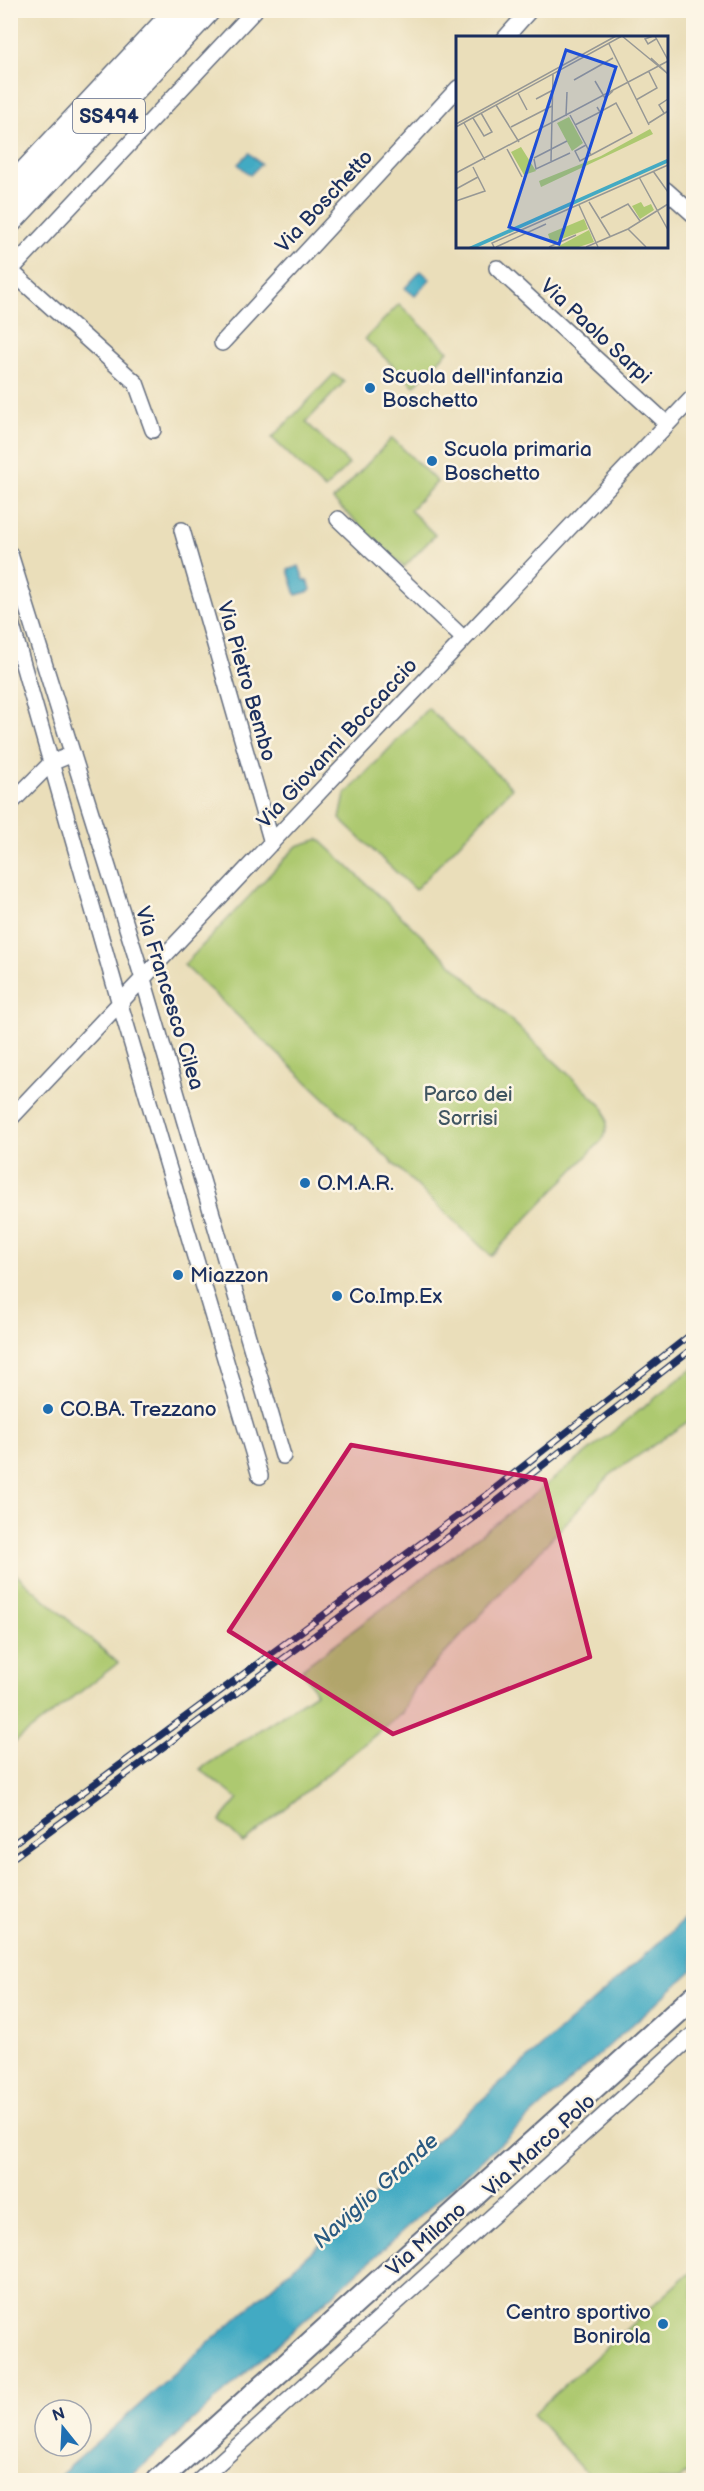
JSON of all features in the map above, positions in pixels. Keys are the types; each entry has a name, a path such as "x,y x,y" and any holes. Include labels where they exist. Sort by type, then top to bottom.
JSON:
{"main road":[{"name":"SS494","path":"10,189 178,10"},
{"name":"SS494","path":"10,221 208,10"},
{"name":"Via Milano","path":"159,2481 693,1997"}],"street":[{"path":"153,430 136,383 11,271 255,10"},
{"path":"507,36 530,10"},
{"name":"Via Boschetto","path":"222,343 456,90"},
{"path":"668,192 693,215"},
{"name":"Via Paolo Sarpi","path":"497,268 667,424"},
{"name":"Via Giovanni Boccaccio","path":"10,1119 693,396"},
{"path":"338,519 464,639"},
{"name":"Via Pietro Bembo","path":"182,530 272,843"},
{"name":"Via Francesco Cilea","path":"10,554 143,979 283,1456"},
{"path":"10,619 120,1004 260,1476"},
{"path":"10,804 51,763 73,754"},
{"name":"Via Marco Polo","path":"200,2481 693,2034"}],"highlighted area":[{"path":"351,1445 545,1480 590,1657 393,1734 229,1631"}],"green space":[{"path":"399,304 448,351 414,386 365,339"},
{"path":"334,374 344,382 306,422 349,464 325,489 272,438"},
{"path":"392,438 437,482 410,510 435,535 404,567 333,500"},
{"path":"428,708 512,788 415,890 340,819 345,795"},
{"name":"Parco dei Sorrisi","path":"319,839 603,1107 607,1124 602,1140 491,1256 184,965 297,846"},
{"path":"693,1368 693,1418 610,1475 415,1686 402,1713 243,1843 220,1821 238,1799 200,1769 316,1693 302,1669 537,1492"},
{"path":"11,1570 118,1663 11,1745"},
{"name":"Centro sportivo Bonirola","path":"693,2269 693,2467 679,2480 593,2480 533,2414"}],"water":[{"path":"249,153 261,164 250,175 238,164"},
{"path":"421,271 430,279 415,296 405,288"},
{"path":"299,566 304,580 308,581 311,589 296,595 288,570"},
{"path":"693,1912 693,1970 127,2480 55,2480 80,2458 93,2458 93,2446"}],"railway":[{"path":"10,1846 489,1493 694,1332"},
{"path":"10,1860 497,1501 694,1347"}],"place":[{"name":"Scuola dell'infanzia Boschetto","path":"370,388"},
{"name":"Scuola primaria Boschetto","path":"432,461"},
{"name":"O.M.A.R.","path":"305,1183"},
{"name":"Miazzon","path":"178,1275"},
{"name":"Co.Imp.Ex","path":"337,1296"},
{"name":"CO.BA. Trezzano","path":"48,1409"},
{"name":"Centro sportivo Bonirola","path":"663,2324"}],"water label":[{"name":"Naviglio Grande","path":"375,2190"}]}
